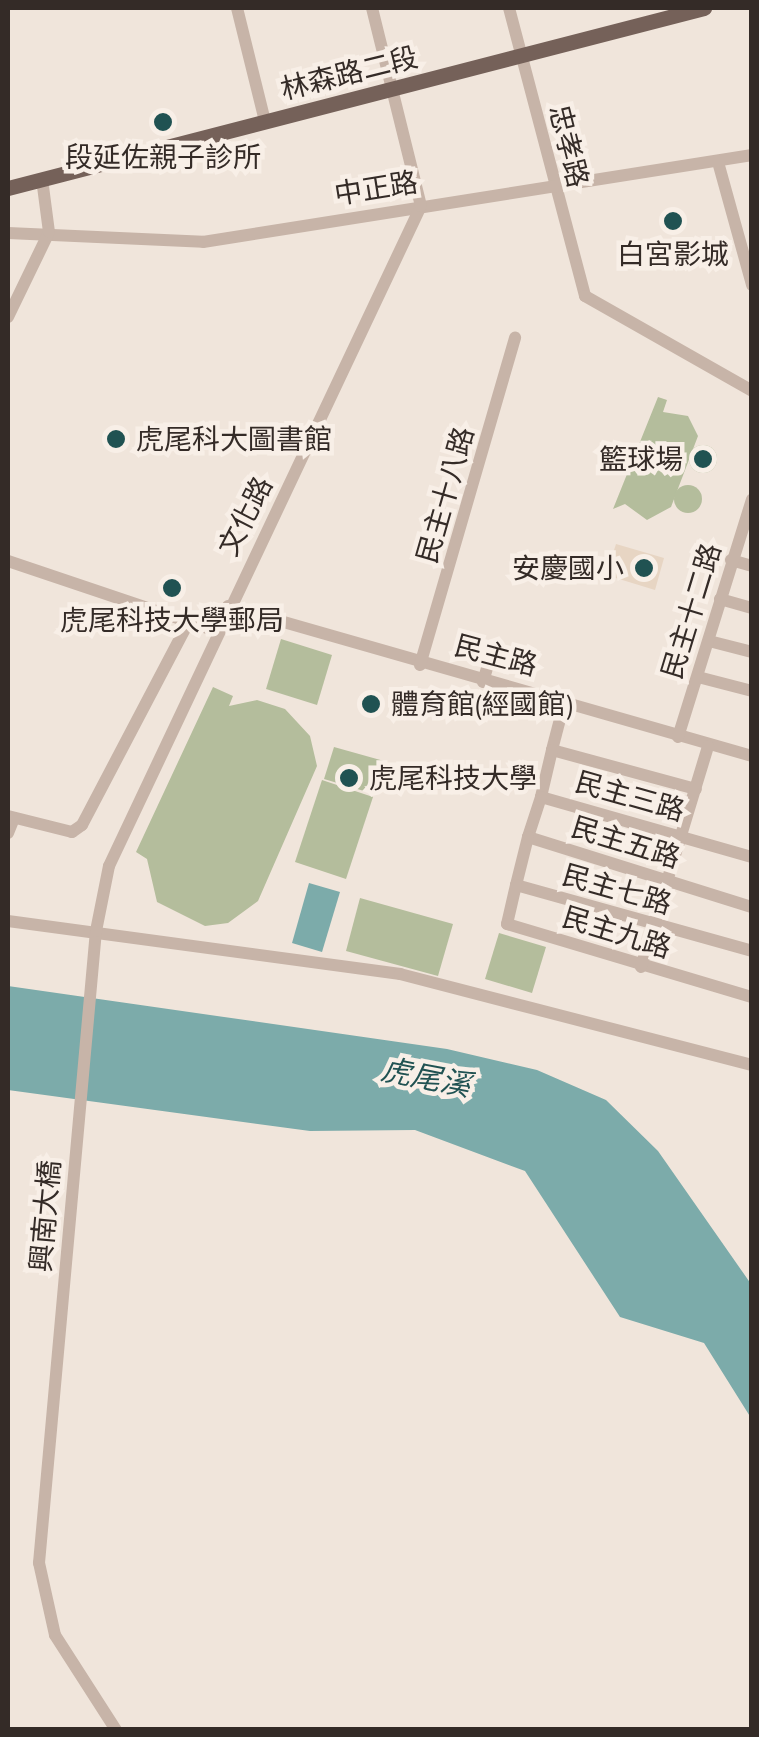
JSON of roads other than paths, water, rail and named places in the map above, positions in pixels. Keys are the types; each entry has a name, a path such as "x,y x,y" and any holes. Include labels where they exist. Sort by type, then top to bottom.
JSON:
{"main road":[{"name":"林森路二段","path":"8,188 693,9"}],"street":[{"path":"236,8 264,121"},
{"path":"372,8 421,206"},
{"name":"忠孝路","path":"509,8 585,296 752,392"},
{"name":"中正路","path":"8,233 203,242 752,155"},
{"path":"718,162 752,285"},
{"path":"8,317 49,232 42,178"},
{"name":"文化路","path":"96,931 109,866 216,631 421,206"},
{"name":"民主十八路","path":"420,665 515,338"},
{"name":"民主十二路","path":"678,737 732,560 748,522 752,499"},
{"path":"732,560 752,566"},
{"path":"8,562 216,631"},
{"path":"720,599 752,608"},
{"name":"民主路","path":"228,606 752,760"},
{"path":"8,833 11,817 72,832 82,825 188,623"},
{"path":"709,641 752,652"},
{"path":"484,681 493,646"},
{"path":"698,677 752,691"},
{"path":"564,704 708,748 641,967"},
{"name":"民主三路","path":"564,704 541,797 752,857"},
{"path":"552,750 696,788"},
{"name":"民主五路","path":"541,797 528,838 752,906"},
{"path":"516,885 528,838"},
{"name":"民主七路","path":"516,885 752,951"},
{"name":"民主九路","path":"516,885 507,924 752,998"},
{"path":"8,921 400,974 752,1065"},
{"name":"興南大橋","path":"96,931 39,1562 55,1636 116,1730"}],"water":[{"path":"309,883 340,892 322,952 292,943"},
{"name":"虎尾溪","path":"8,986 447,1049 537,1070 606,1100 658,1151 751,1284 751,1418 704,1343 620,1317 525,1171 415,1130 310,1131 8,1090"}],"place":[{"name":"段延佐親子診所","path":"163,122"},
{"name":"白宮影城","path":"673,221"},
{"name":"虎尾科大圖書館","path":"116,439"},
{"name":"籃球場","path":"703,459"},
{"name":"安慶國小","path":"644,568"},
{"name":"虎尾科技大學郵局","path":"172,588"},
{"name":"體育館(經國館)","path":"371,704"},
{"name":"虎尾科技大學","path":"349,778"}]}
